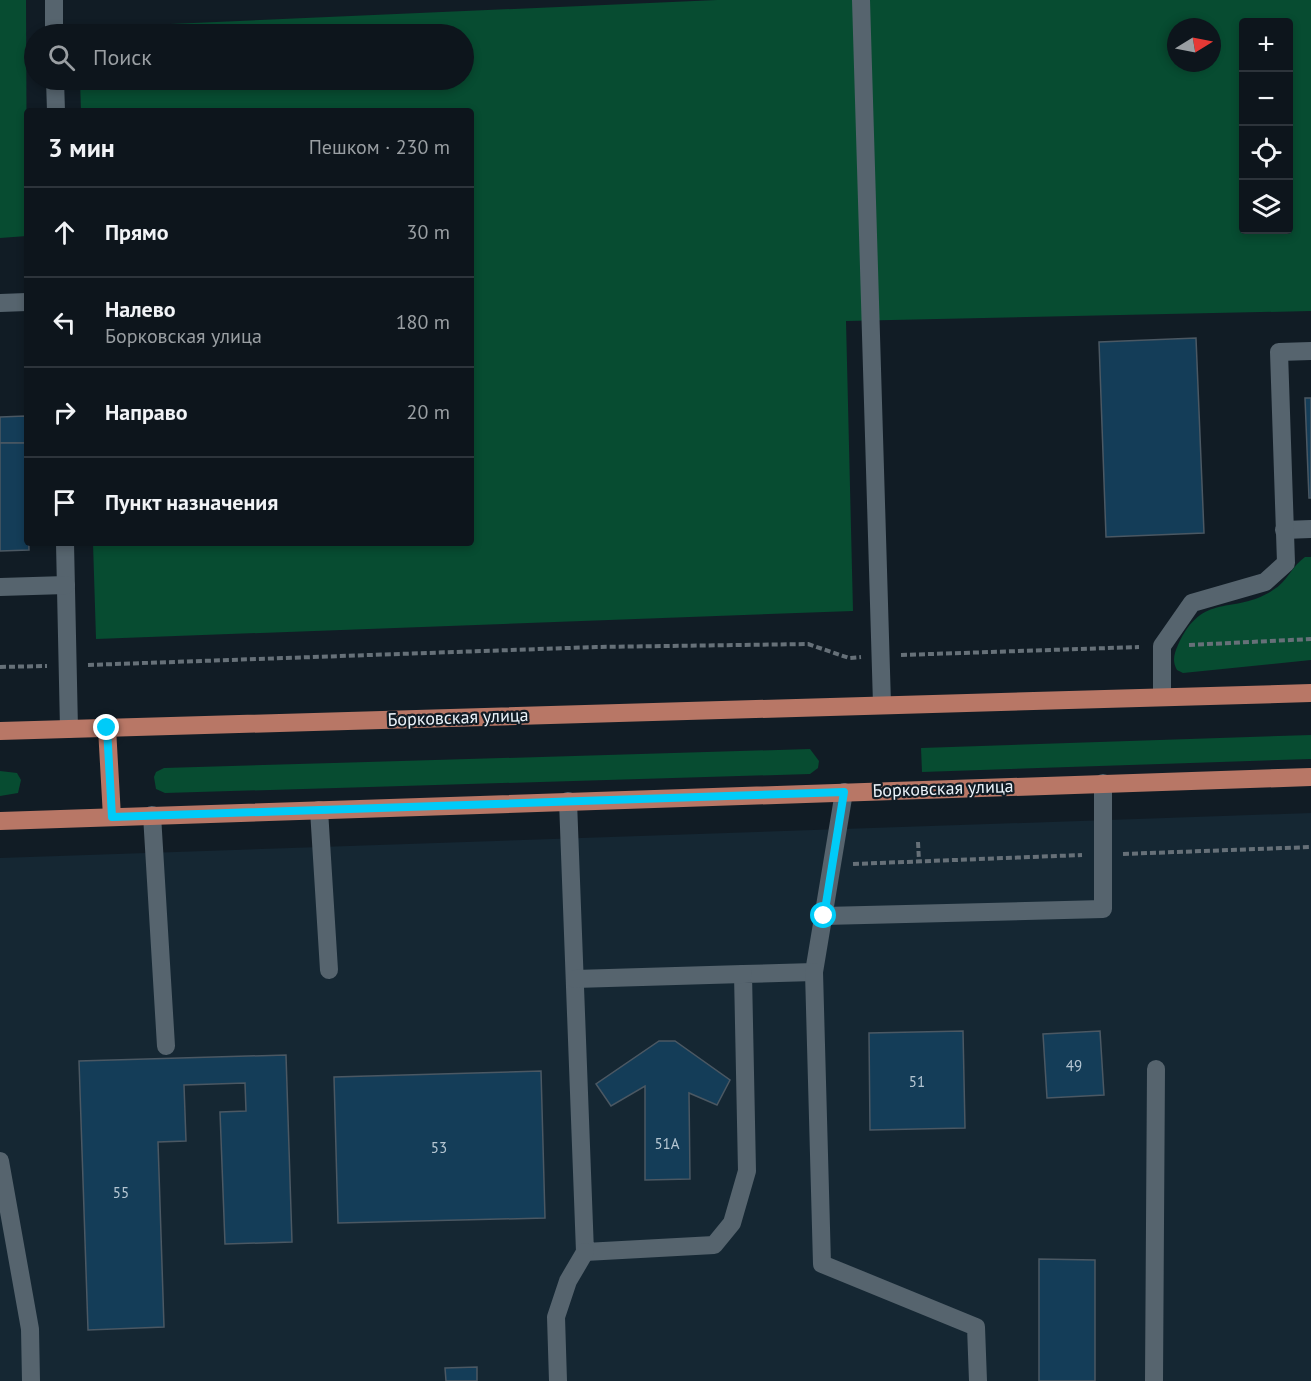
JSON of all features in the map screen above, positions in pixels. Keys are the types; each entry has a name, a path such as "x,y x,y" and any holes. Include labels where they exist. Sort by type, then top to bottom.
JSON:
{"main road":[{"name":"Борковская улица","path":"0,731 1311,691"},
{"path":"107,728 112,817"},
{"name":"Борковская улица","path":"0,820 1311,777"}],"street":[{"path":"54,0 54,24"},
{"path":"861,0 882,704"},
{"path":"55,90 56,108"},
{"path":"0,303 24,302"},
{"path":"1162,696 1162,646 1192,603 1265,582 1286,563 1280,352 1311,351"},
{"path":"1284,530 1311,529"},
{"path":"65,546 69,729"},
{"path":"0,587 66,585"},
{"path":"824,916 1103,909 1103,783"},
{"path":"844,792 814,972 822,1264 976,1327 978,1381"},
{"path":"558,1381 556,1317 568,1281 585,1252 568,801"},
{"path":"319,810 329,970"},
{"path":"152,815 166,1046"},
{"path":"575,979 814,972"},
{"path":"585,1252 714,1245 732,1223 747,1171 743,974"},
{"path":"1154,1381 1156,1069"},
{"path":"0,1161 30,1329 31,1381"}],"path":[{"path":"0,668 596,647 808,644 849,658 1311,639"},
{"path":"918,842 919,861"},
{"path":"832,864 1311,847"}],"shaded area":[{"path":"1311,813 1311,1381 0,1381 0,858"}],"green space":[{"path":"0,0 26,0 24,236 0,238"},
{"path":"717,0 1311,0 1311,311 846,321 853,611 96,639 93,546 474,546 474,108 81,108 80,90 474,90 474,24 170,24"},
{"path":"1305,557 1311,557 1311,660 1183,673 1177,670 1174,661 1177,648 1188,628 1198,617 1209,610 1259,598 1282,583"},
{"path":"1311,735 1311,759 922,772 921,748"},
{"path":"810,749 819,761 818,768 810,774 165,793 156,789 154,777 156,772 164,768"},
{"path":"0,771 17,773 21,780 18,793 0,796"}],"building":[{"path":"1196,338 1204,533 1106,537 1099,342"},
{"path":"1305,398 1311,398 1311,498 1309,498"},
{"path":"24,416 24,443 0,443 0,417"},
{"path":"0,443 24,443 24,546 29,546 29,550 0,551"},
{"path":"963,1031 965,1128 870,1130 869,1033"},
{"path":"1100,1031 1104,1095 1047,1098 1043,1034"},
{"path":"659,1041 675,1041 730,1080 717,1105 689,1093 690,1179 645,1180 645,1086 611,1106 596,1084"},
{"path":"286,1055 292,1242 225,1244 220,1112 246,1111 245,1083 184,1085 186,1141 158,1142 164,1327 88,1330 79,1061"},
{"path":"541,1071 545,1218 338,1223 334,1077"},
{"path":"1039,1259 1095,1260 1095,1381 1039,1381"},
{"path":"477,1367 477,1381 446,1381 445,1368"}],"route":[{"path":"107,728 112,817 844,792 824,916"}]}
